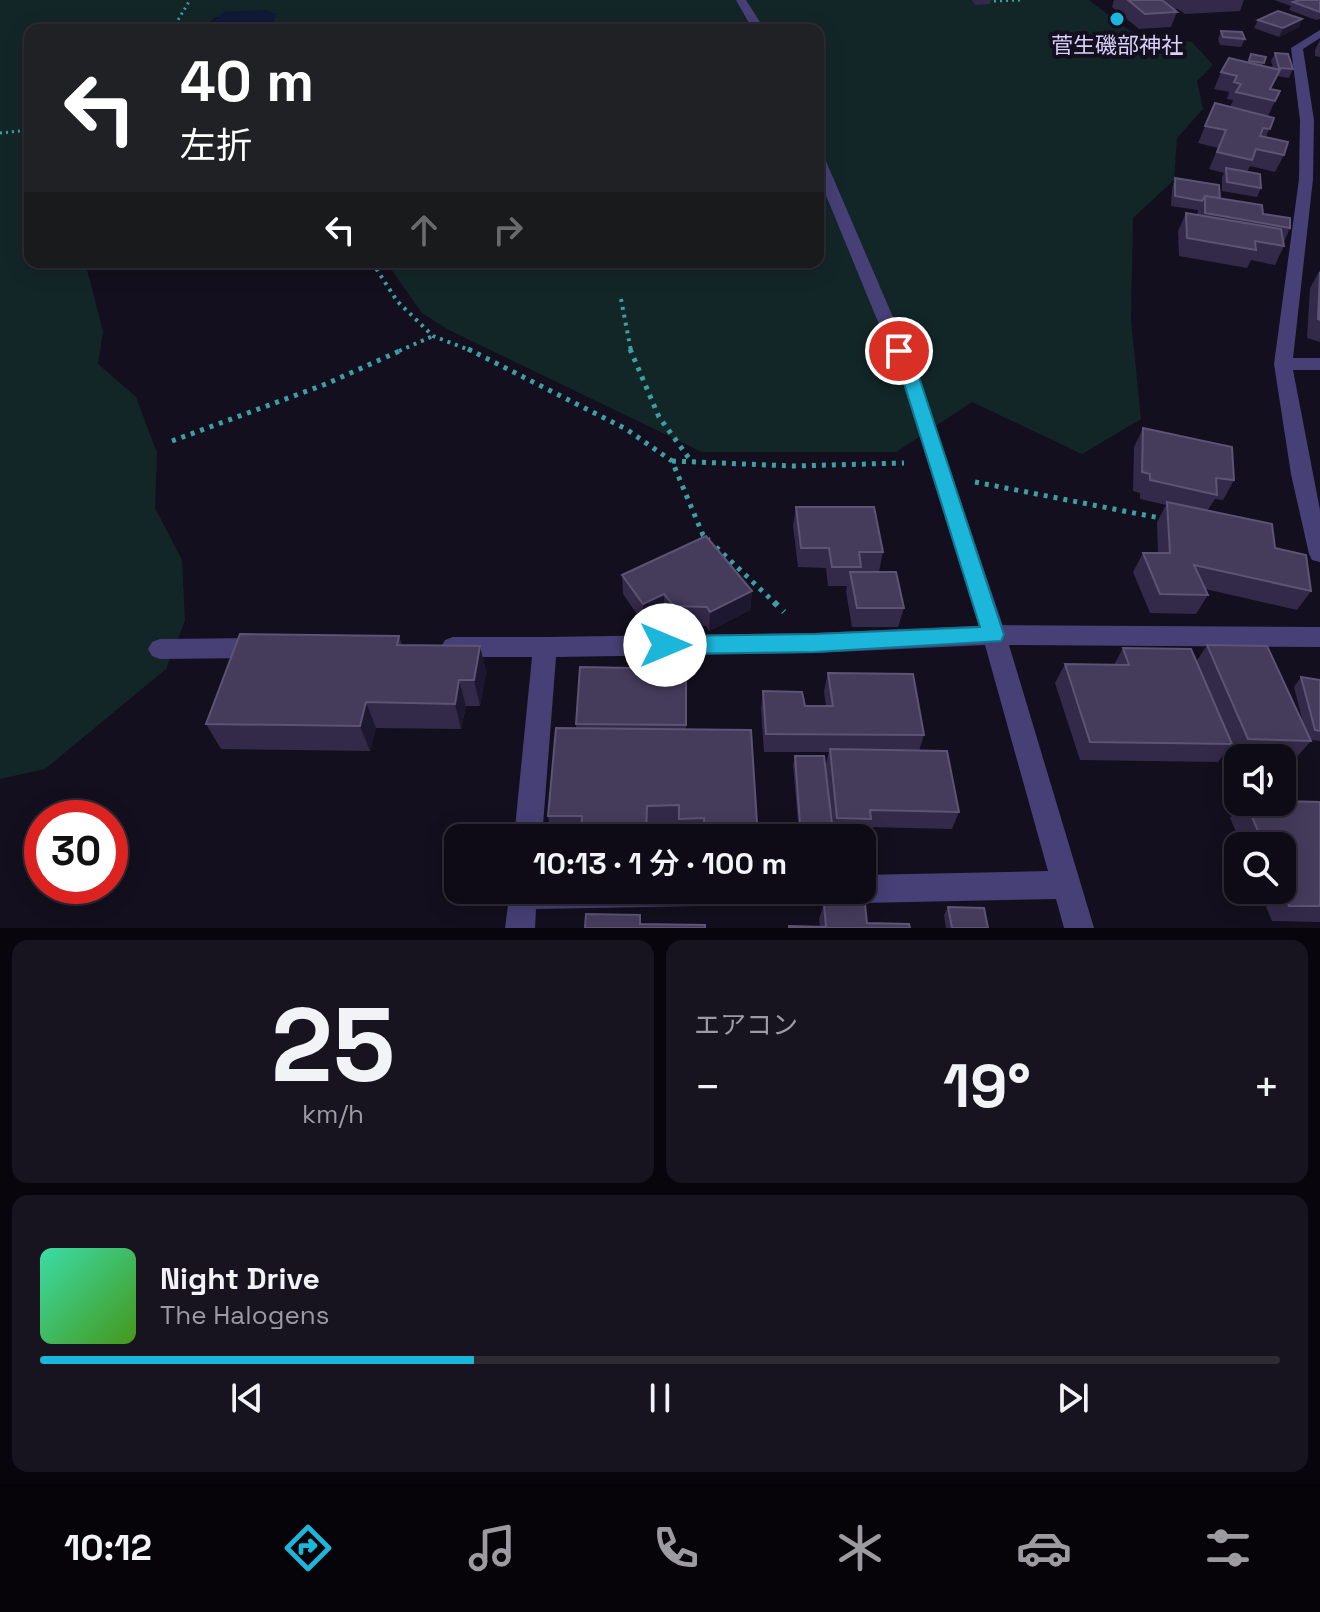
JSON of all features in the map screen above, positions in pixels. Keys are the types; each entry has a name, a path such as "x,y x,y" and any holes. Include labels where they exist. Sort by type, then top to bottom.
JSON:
{"street":[{"path":"741,0 755,24"},
{"path":"1320,33 1297,48 1313,181 1283,364 1301,474 1320,554"},
{"path":"824,173 911,380 994,635 1079,928"},
{"path":"1283,364 1320,364"},
{"path":"422,647 815,643 994,635 1320,637"},
{"path":"529,824 545,647"},
{"path":"160,649 283,648"},
{"path":"876,889 1066,885"},
{"path":"520,928 523,904"}],"path":[{"path":"176,24 190,0"},
{"path":"994,1 1022,0"},
{"path":"0,133 24,131"},
{"path":"376,268 397,301 416,323 433,336 466,348 626,429 672,461 940,469 1179,522"},
{"path":"621,299 632,358 659,417 691,462"},
{"path":"172,441 326,384 433,336"},
{"path":"672,461 703,535 815,643"}],"green space":[{"path":"0,0 1089,0 1130,31 1192,42 1213,65 1197,81 1203,109 1177,138 1174,180 1133,218 1131,321 1141,419 1082,454 972,402 896,452 702,452 449,330 422,313 390,268 824,268 824,24 271,24 275,19 216,17 208,24 24,24 24,268 87,268 103,331 98,364 136,397 157,453 155,508 182,560 185,621 166,669 45,769 0,779"}],"water":[{"path":"265,10 276,14 273,24 209,24 224,12"}],"building":[{"path":"1128,0 1162,0 1177,12 1145,14"},
{"path":"1320,0 1320,12 1293,2"},
{"path":"1278,11 1302,19 1283,28 1258,20"},
{"path":"1221,31 1242,32 1245,39 1223,37"},
{"path":"1275,53 1288,54 1293,69 1279,68"},
{"path":"1251,54 1266,57 1264,63 1249,61"},
{"path":"1229,58 1280,70 1270,89 1280,91 1275,101 1236,92 1241,84 1234,82 1237,76 1221,72"},
{"path":"1215,103 1274,118 1270,129 1263,128 1260,136 1288,142 1284,155 1256,149 1252,160 1217,152 1226,130 1205,126"},
{"path":"1226,168 1260,174 1261,188 1227,182"},
{"path":"1175,178 1219,185 1220,198 1205,196 1202,201 1175,196"},
{"path":"1205,196 1262,205 1263,214 1290,218 1290,228 1205,213"},
{"path":"1186,213 1281,229 1284,246 1255,241 1256,250 1187,238"},
{"path":"1320,272 1320,320 1318,319"},
{"path":"1143,428 1232,447 1234,480 1216,478 1217,495 1150,480 1150,474 1142,472"},
{"path":"1167,502 1272,524 1275,548 1306,555 1311,591 1194,565 1208,595 1160,594 1143,553 1170,553"},
{"path":"796,507 874,507 883,552 859,552 861,567 832,567 829,548 801,548"},
{"path":"706,536 752,591 710,612 707,607 674,606 664,594 643,604 622,575"},
{"path":"850,572 896,572 904,608 857,608"},
{"path":"240,634 399,636 397,645 480,646 474,680 459,680 455,704 366,702 360,726 206,724"},
{"path":"1207,645 1267,646 1311,741 1248,739"},
{"path":"1123,648 1191,649 1232,744 1090,742 1065,664 1129,665"},
{"path":"580,667 686,669 686,725 576,724"},
{"path":"828,673 913,674 924,735 766,734 763,691 802,692 805,706 833,706"},
{"path":"1301,677 1320,680 1320,731 1315,730"},
{"path":"556,728 751,730 757,824 704,824 704,818 679,819 679,805 647,806 646,824 582,824 582,816 548,816"},
{"path":"830,749 947,751 959,812 870,810 871,819 837,818"},
{"path":"795,756 824,756 832,824 800,824"},
{"path":"1296,801 1320,802 1320,906 1288,904 1296,904 1296,832 1258,832 1252,816 1296,816"},
{"path":"824,904 865,904 867,923 909,924 910,928 789,928 789,926 826,927"},
{"path":"948,907 984,908 988,928 952,928"},
{"path":"586,914 640,915 640,924 705,925 705,928 585,928"}],"place":[{"name":"菅生磯部神社","path":"1117,19"}],"route":[{"path":"665,645 815,643 994,635 899,351"}]}
